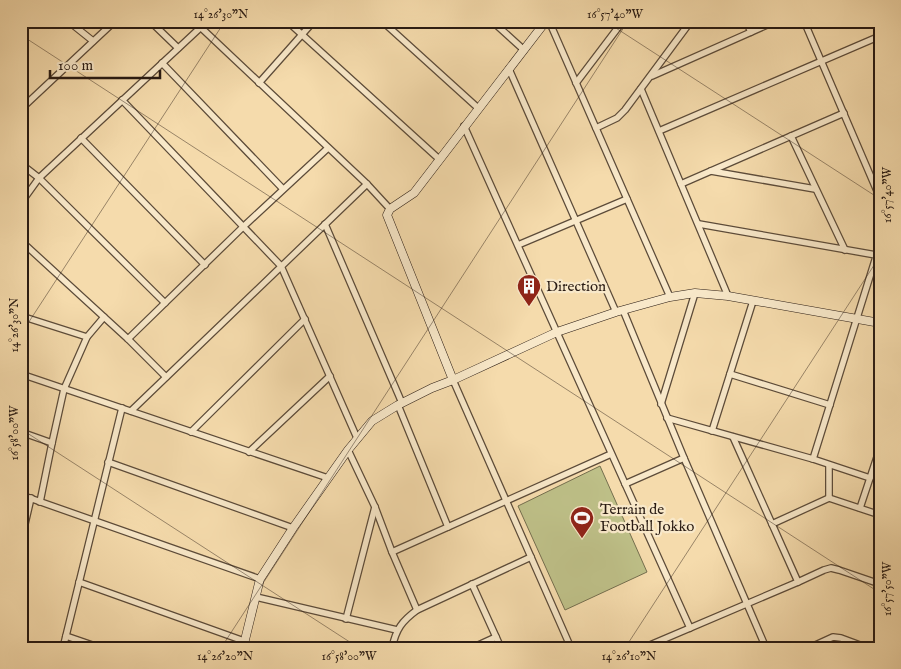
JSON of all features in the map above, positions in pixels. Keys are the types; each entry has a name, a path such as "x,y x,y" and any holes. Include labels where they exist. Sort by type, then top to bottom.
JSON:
{"main road":[{"path":"452,380 387,216 390,209 414,193 547,21"},
{"path":"244,644 260,579 293,528 357,438 372,421 400,404 557,332 670,297 695,294 728,296 880,323"}],"street":[{"path":"68,21 93,41"},
{"path":"21,109 115,21"},
{"path":"150,21 178,48"},
{"path":"194,21 367,184 390,209"},
{"path":"286,21 439,159"},
{"path":"259,83 314,21"},
{"path":"382,21 478,108"},
{"path":"492,21 524,50"},
{"path":"547,21 670,297"},
{"path":"576,83 623,21"},
{"path":"596,128 617,118 621,114 650,77 687,23 695,21"},
{"path":"746,21 751,32"},
{"path":"650,77 776,21"},
{"path":"804,21 880,198"},
{"path":"21,202 39,178 200,28"},
{"path":"659,131 878,37 880,45"},
{"path":"162,63 283,189"},
{"path":"509,69 576,220 662,404 766,648"},
{"path":"641,89 728,296"},
{"path":"122,100 281,266 357,438"},
{"path":"681,184 844,113"},
{"path":"464,126 690,628"},
{"path":"791,136 845,250"},
{"path":"82,138 205,265"},
{"path":"128,339 244,226 328,148"},
{"path":"21,164 39,178 165,303"},
{"path":"711,172 815,189"},
{"path":"131,411 367,184"},
{"path":"518,245 627,199"},
{"path":"325,224 400,404 448,527"},
{"path":"699,224 876,255"},
{"path":"21,241 128,339 166,377"},
{"path":"813,460 880,244"},
{"path":"662,404 695,294"},
{"path":"712,431 753,301"},
{"path":"21,316 87,337"},
{"path":"40,502 64,389 87,337 104,317"},
{"path":"191,432 305,319"},
{"path":"21,374 328,478"},
{"path":"730,374 830,405"},
{"path":"249,452 330,376"},
{"path":"452,380 571,648"},
{"path":"63,648 122,408"},
{"path":"667,418 870,478"},
{"path":"21,432 52,442"},
{"path":"733,437 798,582"},
{"path":"860,508 880,448"},
{"path":"348,450 375,507 417,610"},
{"path":"392,552 611,454"},
{"path":"625,484 684,458"},
{"path":"108,462 293,528"},
{"path":"829,465 829,498"},
{"path":"21,495 260,579"},
{"path":"21,541 31,498"},
{"path":"772,524 829,498 880,515"},
{"path":"346,619 375,507"},
{"path":"392,648 397,630 417,610 531,557"},
{"path":"647,647 831,568 880,584"},
{"path":"79,582 244,644"},
{"path":"472,584 500,648"},
{"path":"256,598 397,630"},
{"path":"66,636 101,648"},
{"path":"472,648 496,637"},
{"path":"809,648 833,637 868,648"}],"green space":[{"name":"Terrain de Football Jokko","path":"600,466 647,572 565,610 518,506"}],"place":[{"name":"Direction","path":"529,307"},
{"name":"Terrain de Football Jokko","path":"582,539"}]}
